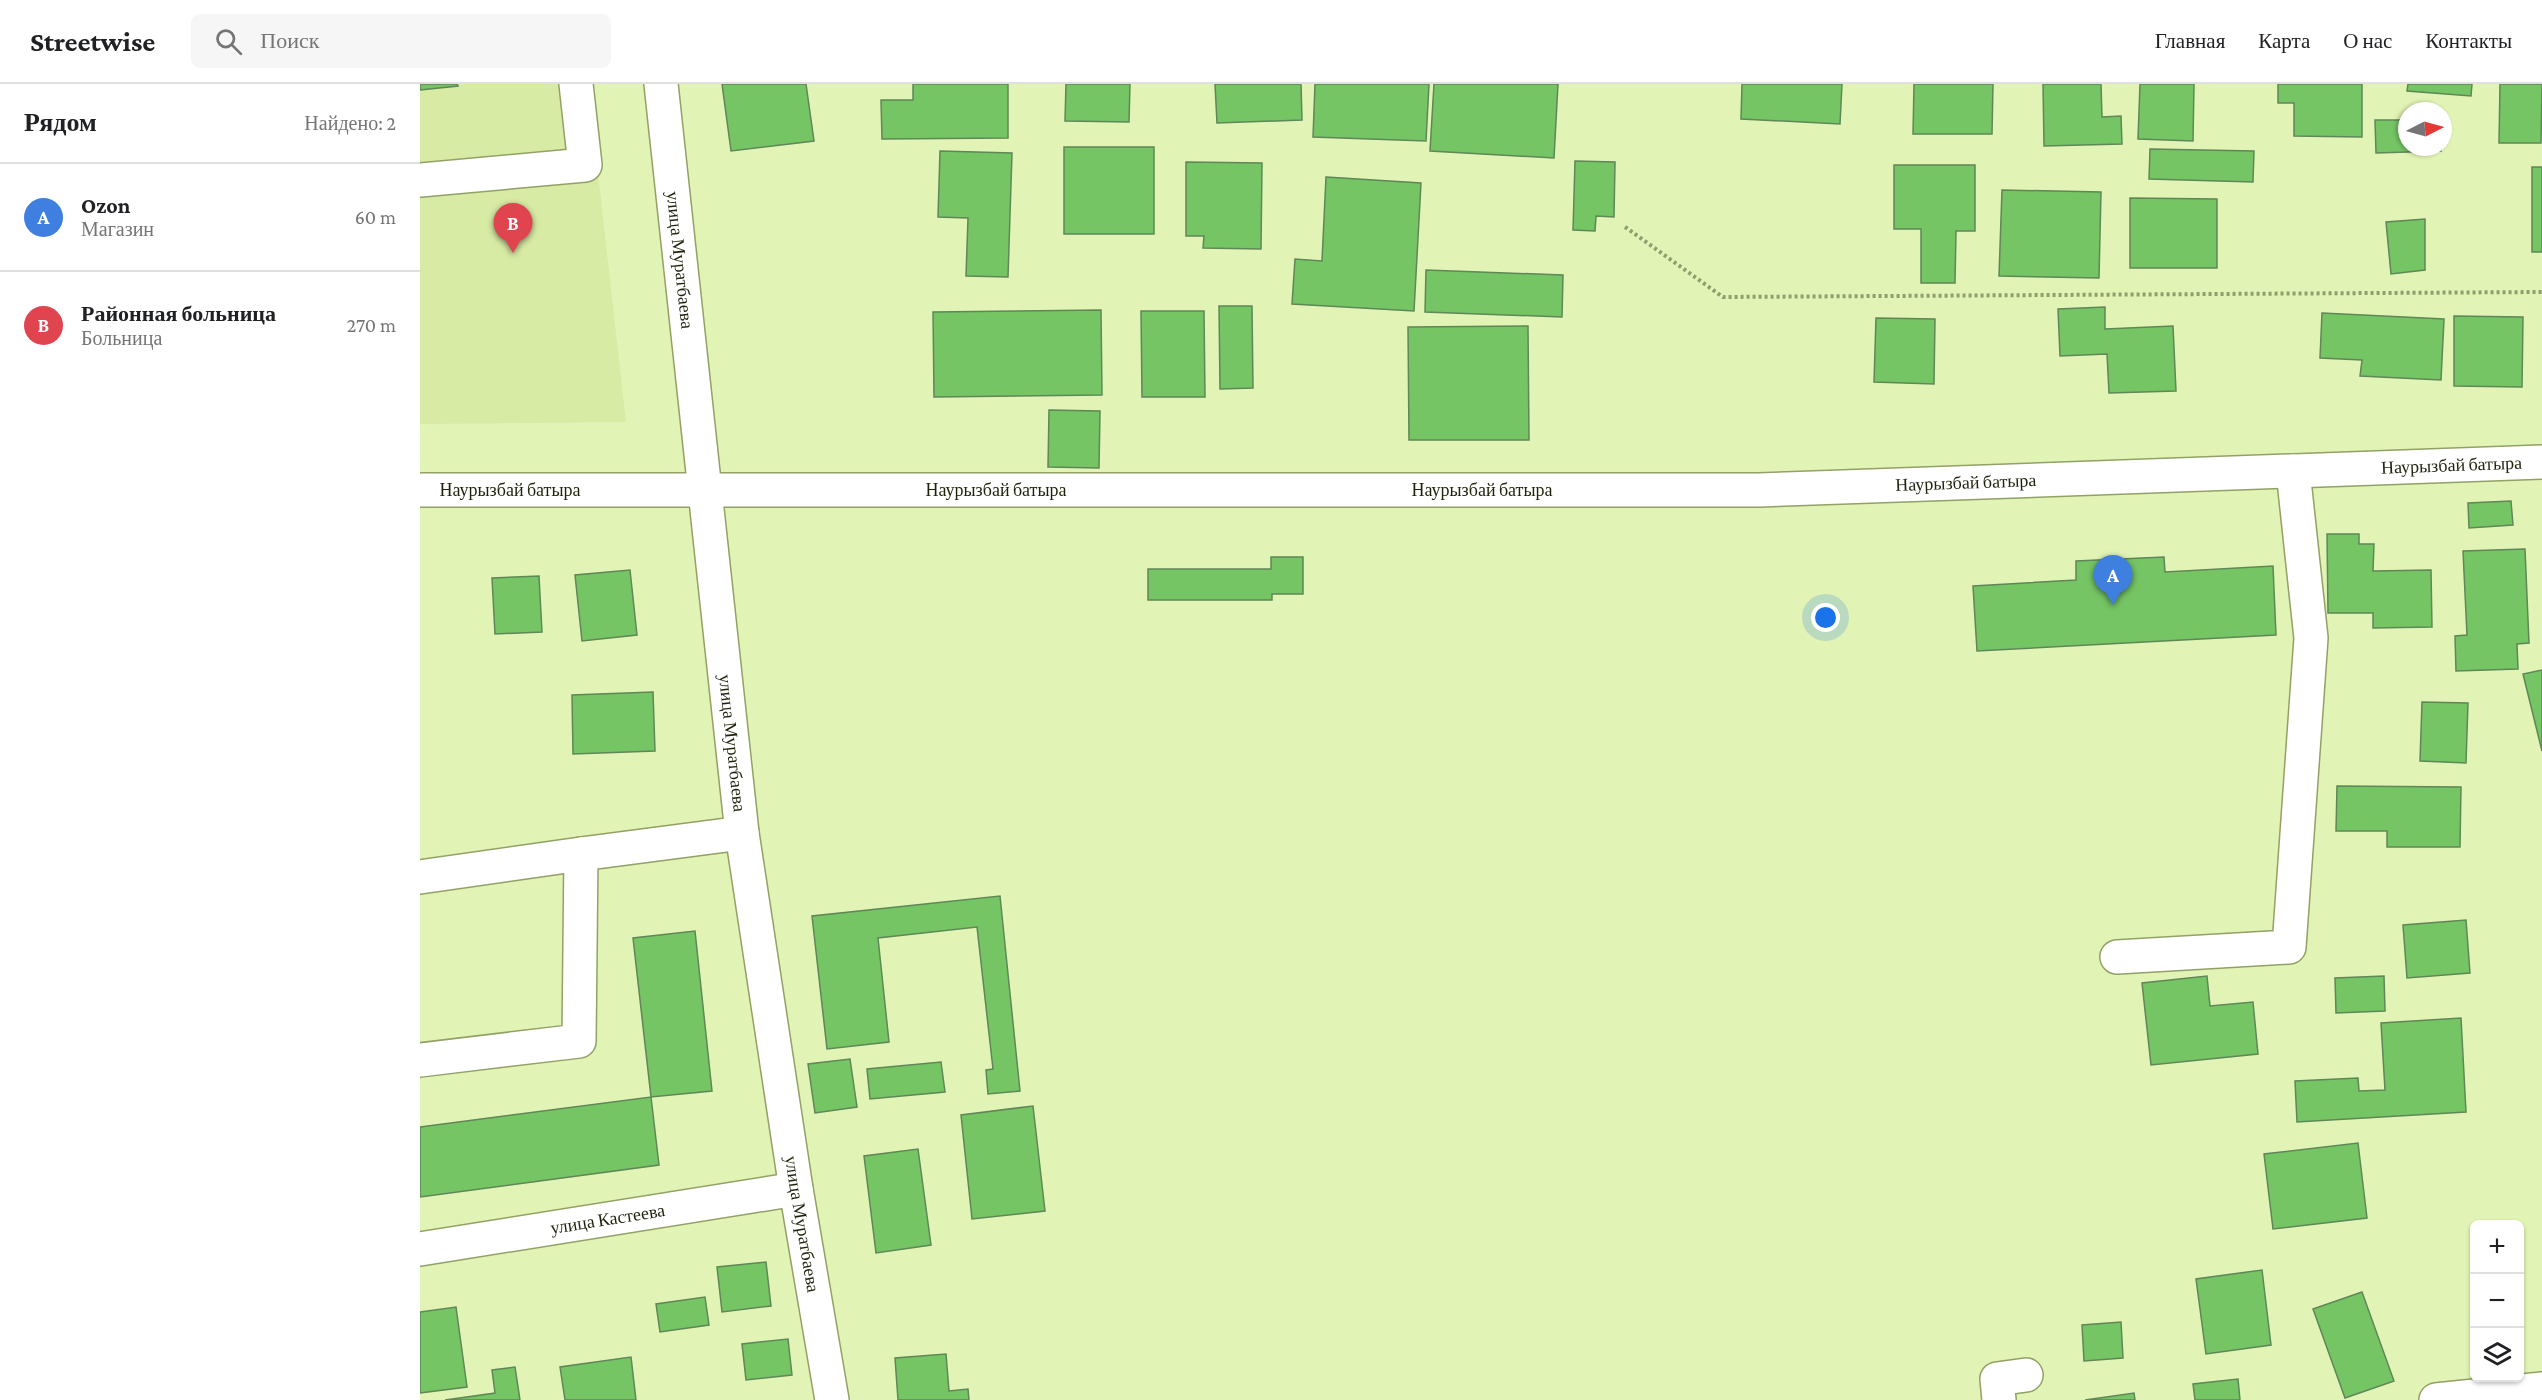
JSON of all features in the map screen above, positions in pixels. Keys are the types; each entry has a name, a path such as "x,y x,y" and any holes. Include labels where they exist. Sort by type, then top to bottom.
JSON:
{"street":[{"path":"420,180 585,165 576,84"},
{"name":"улица Муратбаева","path":"661,84 703,492 742,833 796,1189 832,1400"},
{"name":"Наурызбай батыра","path":"420,490 703,492 1759,490 2542,462"},
{"path":"2117,957 2289,947 2310,639 2293,471"},
{"path":"420,877 742,833"},
{"path":"420,1060 579,1041 580,854"},
{"name":"улица Кастеева","path":"420,1249 796,1189"},
{"path":"1999,1400 1997,1379 2026,1375"},
{"path":"2436,1400 2542,1389"}],"path":[{"path":"1625,227 1723,297 2542,292"}],"shaded area":[{"path":"420,84 588,84 626,422 420,424"}],"building":[{"path":"420,84 457,84 458,86 420,90"},
{"path":"722,84 806,84 814,141 731,151"},
{"path":"913,84 1008,84 1008,138 882,139 881,100 913,100"},
{"path":"1066,84 1130,84 1129,122 1065,121"},
{"path":"1215,84 1301,84 1302,120 1217,123"},
{"path":"1315,84 1429,84 1426,141 1313,137"},
{"path":"1434,84 1558,84 1554,158 1430,151"},
{"path":"1742,84 1842,84 1840,124 1741,119"},
{"path":"1914,84 1993,84 1992,134 1913,134"},
{"path":"2043,84 2101,84 2102,117 2121,116 2122,144 2044,146"},
{"path":"2140,84 2194,84 2193,141 2138,139"},
{"path":"2278,84 2362,84 2362,137 2294,136 2294,103 2278,103"},
{"path":"2408,84 2472,84 2471,96 2407,91"},
{"path":"2500,84 2542,84 2541,143 2499,143"},
{"path":"2375,120 2398,120 2398,152 2376,153"},
{"path":"1064,147 1154,147 1154,234 1064,234"},
{"path":"2150,149 2254,151 2253,182 2149,179"},
{"path":"940,151 1012,153 1008,277 966,276 968,218 938,217"},
{"path":"1575,161 1615,162 1614,217 1596,216 1595,231 1573,230"},
{"path":"1186,162 1262,163 1261,249 1203,248 1204,236 1186,236"},
{"path":"1894,165 1975,165 1975,231 1956,231 1955,283 1921,283 1921,229 1894,229"},
{"path":"2532,167 2542,167 2542,252 2532,252"},
{"path":"1326,177 1421,183 1414,311 1292,304 1295,259 1322,261"},
{"path":"2002,190 2101,192 2099,278 1999,276"},
{"path":"2130,198 2217,199 2217,268 2130,268"},
{"path":"2425,219 2425,270 2391,274 2386,222"},
{"path":"1426,270 1563,275 1562,317 1425,312"},
{"path":"1219,306 1252,306 1253,388 1220,389"},
{"path":"2105,307 2105,329 2173,326 2176,391 2109,393 2107,354 2060,356 2058,309"},
{"path":"1101,310 1102,395 934,397 933,312"},
{"path":"1141,311 1204,311 1205,397 1142,397"},
{"path":"2322,313 2444,319 2441,380 2360,376 2362,360 2320,358"},
{"path":"2454,316 2523,317 2522,387 2454,386"},
{"path":"1876,318 1935,319 1934,384 1874,382"},
{"path":"1528,326 1529,440 1409,440 1408,327"},
{"path":"1049,410 1100,411 1099,468 1048,467"},
{"path":"2511,501 2513,525 2469,528 2468,503"},
{"path":"2327,534 2359,534 2359,544 2374,544 2373,571 2431,570 2432,627 2373,628 2373,613 2328,613"},
{"path":"2525,549 2529,643 2517,644 2518,669 2456,671 2455,636 2467,635 2463,551"},
{"path":"1271,557 1303,557 1303,594 1272,594 1272,600 1148,600 1148,569 1271,569"},
{"path":"2164,557 2165,572 2273,566 2276,635 1977,651 1973,586 2076,580 2076,561"},
{"path":"630,570 637,635 582,641 575,575"},
{"path":"539,576 542,632 495,634 492,578"},
{"path":"2542,670 2542,751 2523,674"},
{"path":"653,692 655,751 573,754 572,695"},
{"path":"2422,702 2468,703 2466,763 2420,761"},
{"path":"2337,786 2461,787 2460,847 2387,847 2387,831 2336,831"},
{"path":"1000,896 1020,1091 988,1094 986,1070 993,1069 977,927 878,938 889,1042 827,1049 812,916"},
{"path":"2466,920 2470,973 2407,978 2403,925"},
{"path":"695,931 712,1091 651,1097 633,938"},
{"path":"2207,976 2210,1006 2253,1002 2258,1054 2151,1065 2142,983"},
{"path":"2384,976 2385,1011 2336,1013 2335,978"},
{"path":"2461,1018 2466,1112 2297,1122 2295,1081 2358,1078 2359,1091 2385,1090 2381,1023"},
{"path":"850,1059 857,1107 815,1113 808,1064"},
{"path":"941,1062 945,1092 870,1099 867,1069"},
{"path":"651,1097 659,1165 420,1197 420,1127"},
{"path":"1033,1106 1045,1211 972,1219 961,1115"},
{"path":"2358,1143 2367,1218 2273,1229 2264,1154"},
{"path":"918,1149 931,1245 876,1253 864,1156"},
{"path":"766,1262 771,1306 722,1312 717,1267"},
{"path":"2262,1270 2271,1345 2206,1354 2196,1279"},
{"path":"2362,1292 2394,1381 2345,1398 2313,1309"},
{"path":"705,1297 709,1325 660,1332 656,1304"},
{"path":"456,1307 467,1387 420,1393 420,1312"},
{"path":"2121,1322 2123,1358 2084,1361 2082,1325"},
{"path":"788,1339 792,1375 746,1380 742,1344"},
{"path":"946,1354 949,1391 968,1389 969,1400 898,1400 895,1358"},
{"path":"631,1357 636,1400 565,1400 560,1367"},
{"path":"515,1367 520,1400 445,1400 495,1393 492,1370"},
{"path":"2238,1379 2240,1400 2195,1400 2193,1384"},
{"path":"2134,1393 2135,1400 2085,1400"}],"place":[{"name":"Районная больница","path":"513,253"},
{"name":"Ozon","path":"2113,605"}]}
